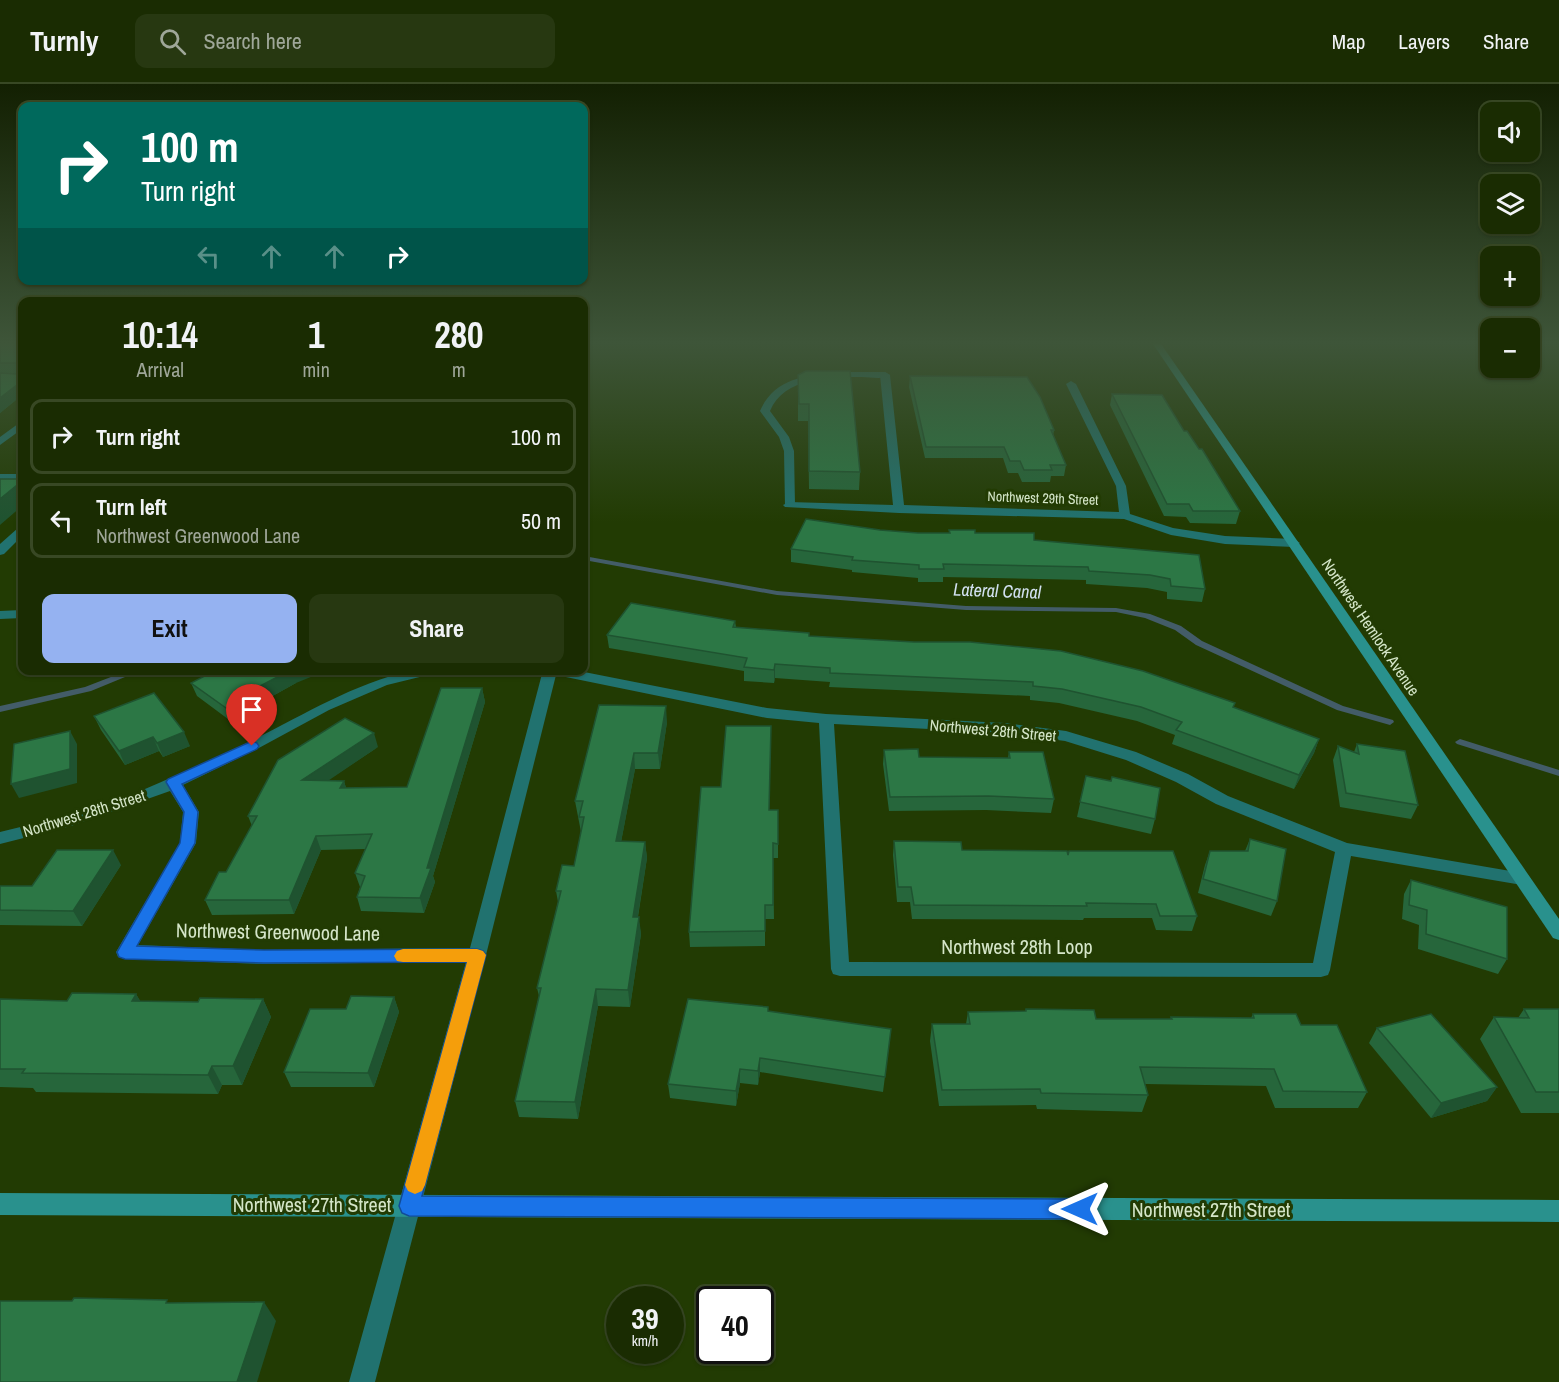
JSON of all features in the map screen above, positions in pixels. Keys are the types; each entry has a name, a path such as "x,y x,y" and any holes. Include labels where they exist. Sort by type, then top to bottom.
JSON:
{"street":[{"name":"Northwest 29th Street","path":"766,402 765,411 784,437 789,451 791,470 789,505 1125,516 1171,531 1215,538 1294,543"},
{"name":"Northwest 29th Street","path":"888,402 899,510"},
{"path":"1080,402 1121,486 1125,516"},
{"name":"Northwest Hemlock Avenue","path":"1197,402 1559,933"},
{"path":"0,442 18,427"},
{"path":"0,477 18,477"},
{"path":"0,551 16,541"},
{"path":"0,615 18,614"},
{"name":"Northwest 28th Street","path":"0,838 65,822 149,794 252,746 324,707 382,682 410,675"},
{"path":"362,1382 477,955 549,675"},
{"name":"Northwest 28th Street","path":"575,675 767,713 826,719 1005,728 1066,736 1131,756 1182,777 1222,800 1344,849 1522,879"},
{"name":"Northwest 28th Loop","path":"826,719 840,969 1321,970 1344,849"},
{"name":"Northwest Greenwood Lane","path":"173,782 191,812 188,843 125,952 264,957 477,955"},
{"name":"Northwest 27th Street","path":"0,1204 1559,1211"}],"building":[{"path":"799,402 853,402 860,472 809,471 809,404 799,404"},
{"path":"916,402 1042,402 1066,465 1050,465 1052,470 1024,470 1020,461 1010,461 1004,447 926,447"},
{"path":"1116,402 1166,402 1184,431 1187,431 1199,449 1202,449 1240,511 1193,511 1189,504 1167,504"},
{"path":"0,479 18,479 18,484 0,499"},
{"path":"806,519 918,533 975,530 975,533 1034,533 1034,540 1199,555 1205,589 1171,586 1170,579 1150,575 1089,571 1088,567 943,564 944,569 919,569 919,565 852,560 853,557 791,549"},
{"path":"631,603 735,621 733,627 809,633 809,636 914,642 970,642 1061,651 1143,671 1235,703 1233,707 1319,739 1299,775 1176,730 1182,722 1141,707 1062,689 1033,686 1033,682 830,673 830,668 775,664 774,670 744,667 747,658 607,635"},
{"path":"206,675 281,675 252,690 256,693 226,708 191,683"},
{"path":"441,688 482,688 427,868 431,868 420,898 357,897 365,876 355,873 372,834 316,836 289,900 205,900 219,872 226,872 257,816 248,816 278,760 345,718 374,733 302,780 344,781 340,788 407,787"},
{"path":"154,693 184,732 157,743 153,737 119,751 94,716"},
{"path":"599,705 666,706 658,753 634,753 616,841 645,842 633,917 639,917 628,990 596,989 575,1102 515,1101 541,988 537,988 561,891 556,891 562,865 574,866 584,817 579,817 583,801 575,801"},
{"path":"726,726 771,726 769,810 778,810 778,844 773,843 773,905 765,905 765,931 689,932 701,787 721,787"},
{"path":"70,731 70,769 11,784 14,744"},
{"path":"1357,744 1405,751 1418,805 1346,793 1338,746 1359,754"},
{"path":"918,749 919,757 1010,758 1009,752 1043,752 1054,799 988,796 890,797 884,750"},
{"path":"1086,776 1111,781 1112,777 1160,788 1155,819 1080,802"},
{"path":"1250,839 1286,849 1277,901 1203,879 1210,851 1248,851"},
{"path":"894,841 961,842 962,850 1067,851 1068,855 1069,851 1173,851 1197,916 1160,916 1156,904 914,905 911,887 898,887"},
{"path":"57,850 113,850 73,911 0,910 0,886 32,886"},
{"path":"1411,880 1507,907 1507,959 1426,934 1427,910 1409,905"},
{"path":"72,993 136,994 132,1001 198,1002 200,998 263,999 233,1066 212,1066 208,1075 22,1073 25,1069 0,1069 0,999 67,1001"},
{"path":"351,996 394,997 368,1073 284,1072 310,1009 346,1009"},
{"path":"688,999 768,1007 768,1011 891,1029 885,1077 760,1058 758,1071 740,1069 736,1091 668,1084"},
{"path":"1026,1009 1094,1010 1096,1019 1254,1018 1253,1014 1296,1014 1301,1025 1337,1025 1367,1092 1283,1091 1274,1069 1140,1067 1148,1095 1041,1093 1040,1089 942,1090 932,1024 970,1024 968,1012 1026,1011"},
{"path":"1524,1009 1559,1009 1559,1092 1536,1092 1494,1017 1529,1018"},
{"path":"1431,1014 1497,1087 1441,1103 1377,1028"},
{"path":"74,1298 167,1300 166,1303 264,1302 237,1382 0,1382 0,1301 72,1301"}],"waterway":[{"name":"Lateral Canal","path":"588,559 777,593 966,608 1116,610 1147,616 1178,628 1199,643 1340,708 1390,722"},
{"name":"Lateral Canal","path":"0,709 88,689 125,675"},
{"name":"Lateral Canal","path":"1460,742 1559,773"}],"slow traffic":[{"path":"403,956 477,955 415,1185"}],"route":[{"path":"252,746 173,782 191,812 188,843 125,952 264,957 477,955 409,1206 1080,1209"}]}
